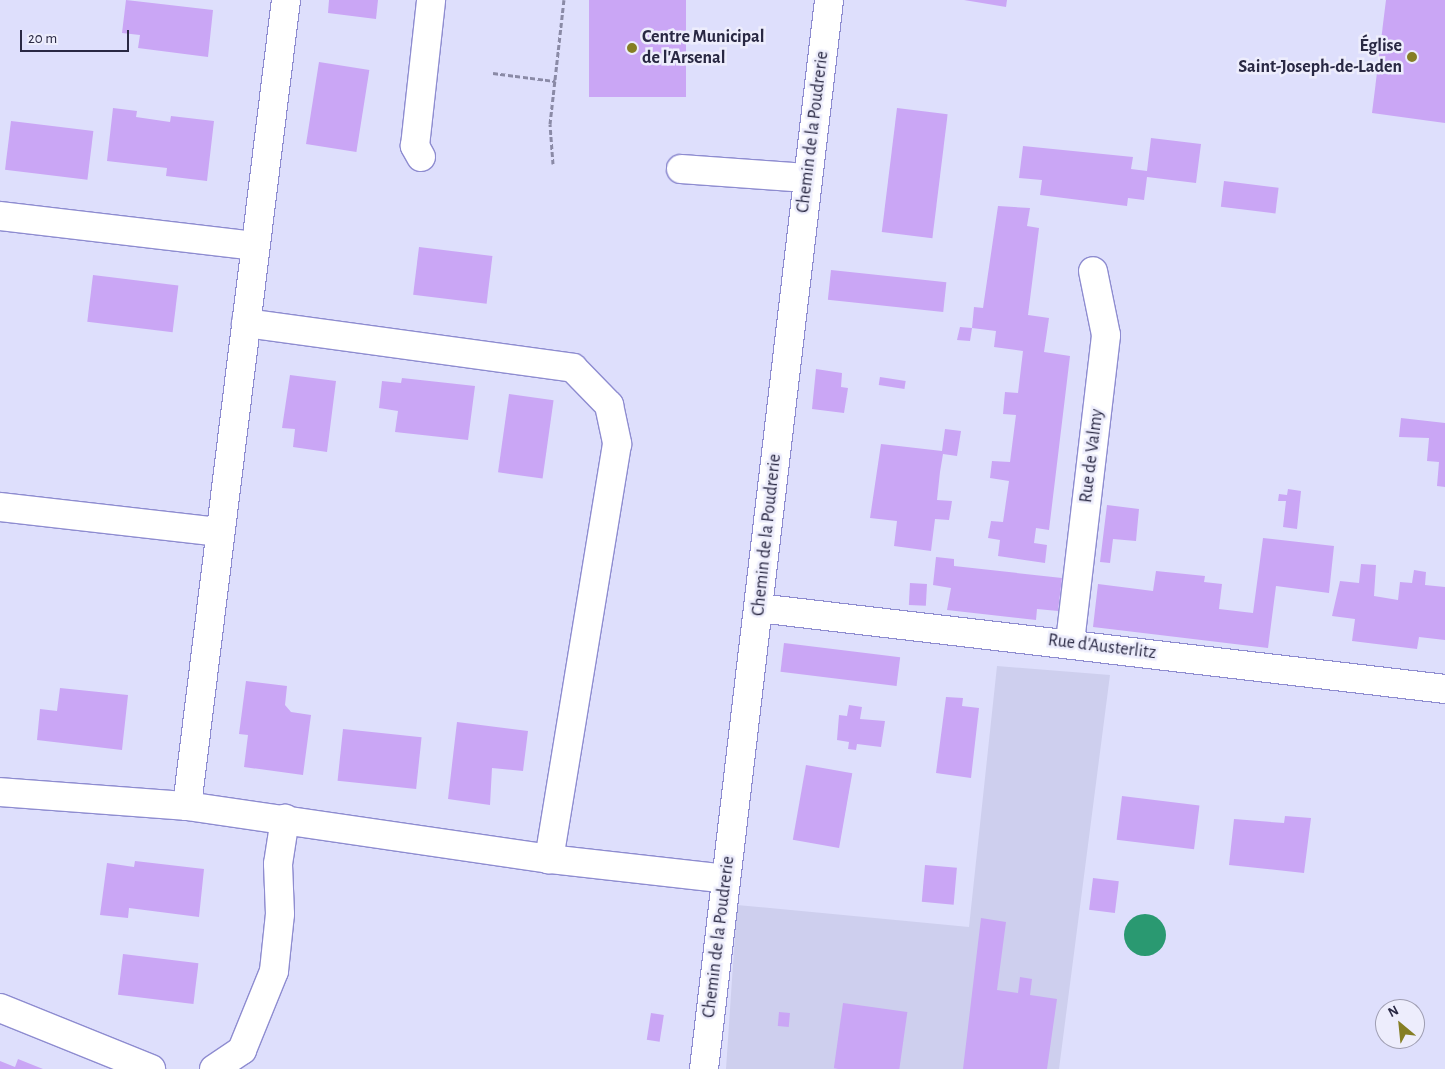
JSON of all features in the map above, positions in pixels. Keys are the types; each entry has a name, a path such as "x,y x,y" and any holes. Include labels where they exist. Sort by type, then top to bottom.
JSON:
{"street":[{"path":"187,806 286,0"},
{"path":"420,157 415,146 431,0"},
{"name":"Chemin de la Poudrerie","path":"704,1069 829,0"},
{"path":"681,169 807,178"},
{"path":"0,216 255,246"},
{"name":"Rue de Valmy","path":"1070,642 1106,335 1093,271"},
{"path":"246,323 573,368 610,405 617,444 549,859"},
{"path":"0,507 220,532"},
{"name":"Rue d'Austerlitz","path":"758,608 1070,642 1445,689"},
{"path":"0,792 187,806 549,859 726,880"},
{"path":"214,1069 242,1050 274,970 280,914 278,864 285,819"},
{"path":"0,1008 151,1069"}],"path":[{"path":"554,164 550,124 564,0"},
{"path":"493,73 555,80"}],"shaded area":[{"path":"997,666 1110,675 1059,1069 726,1069 737,905 969,927"},
{"path":"1145,914 1160,920 1166,935 1160,950 1145,956 1130,950 1124,935 1130,920"}],"building":[{"path":"126,0 213,10 208,57 138,48 140,35 122,33"},
{"path":"329,0 378,0 376,19 328,13"},
{"name":"Centre Municipal de l'Arsenal","path":"589,0 686,0 686,97 589,97"},
{"path":"964,0 1007,0 1006,7"},
{"name":"Église Saint-Joseph-de-Laden","path":"1386,0 1445,0 1445,123 1372,113"},
{"path":"319,62 369,70 356,152 306,144"},
{"path":"113,108 137,111 136,117 170,122 171,116 214,121 207,181 166,176 167,168 107,161"},
{"path":"897,108 948,114 932,238 882,232"},
{"path":"11,121 93,131 87,180 5,170"},
{"path":"1151,138 1201,144 1196,183 1147,177 1144,200 1128,198 1127,206 1040,195 1042,180 1019,178 1023,146 1133,157 1131,169 1147,171"},
{"path":"1224,181 1279,188 1275,214 1221,207"},
{"path":"998,206 1030,208 1027,226 1039,228 1028,315 1049,318 1044,352 1070,356 1049,530 1036,528 1034,543 1047,545 1045,563 998,556 1000,540 988,538 991,521 1003,522 1009,481 990,478 992,461 1010,462 1016,415 1003,414 1005,392 1018,393 1023,351 994,347 996,331 972,328 974,307 983,308"},
{"path":"419,247 492,256 487,304 413,295"},
{"path":"831,270 946,282 943,312 828,300"},
{"path":"93,275 178,285 173,332 87,322"},
{"path":"960,327 972,328 970,341 957,340"},
{"path":"816,369 842,373 841,387 848,388 844,413 812,409"},
{"path":"290,375 336,381 327,452 293,447 295,429 282,428"},
{"path":"880,377 906,381 904,389 879,385"},
{"path":"402,378 475,386 468,440 395,432 398,411 379,408 382,381 401,383"},
{"path":"509,394 554,400 543,478 498,472"},
{"path":"1401,418 1445,423 1445,487 1437,486 1439,462 1427,461 1429,438 1399,437"},
{"path":"945,429 961,431 957,456 943,454 940,472 937,500 952,501 949,520 935,519 931,551 894,546 897,521 870,518 881,444 942,451"},
{"path":"1288,489 1301,491 1297,529 1283,527 1286,501 1278,501 1279,494 1287,495"},
{"path":"1107,505 1139,509 1136,541 1113,539 1110,563 1100,562"},
{"path":"1263,538 1334,546 1329,593 1276,586 1268,648 1093,627 1098,584 1153,591 1156,571 1205,576 1204,582 1222,584 1219,609 1253,613"},
{"path":"936,557 954,559 954,566 1062,578 1058,611 1037,609 1036,620 947,610 951,588 933,585"},
{"path":"1361,564 1376,565 1374,596 1398,600 1400,582 1412,583 1414,570 1426,572 1425,585 1445,587 1445,640 1419,637 1417,649 1352,641 1355,619 1332,616 1340,581 1359,583"},
{"path":"910,583 927,584 926,606 909,605"},
{"path":"784,643 900,657 897,686 780,672"},
{"path":"246,681 287,686 285,705 291,712 311,715 303,775 244,767 248,735 239,734"},
{"path":"60,688 128,695 122,750 37,740 40,709 57,711"},
{"path":"946,697 963,698 962,706 979,708 971,778 936,773"},
{"path":"849,705 862,707 860,719 885,721 881,747 857,744 856,750 848,749 849,742 837,740 839,715 847,716"},
{"path":"457,722 528,731 523,771 492,768 490,805 448,799"},
{"path":"343,729 422,737 416,789 338,781"},
{"path":"806,765 852,773 839,848 793,840"},
{"path":"1122,796 1199,806 1194,849 1117,840"},
{"path":"1285,816 1311,818 1304,873 1229,865 1234,819 1284,823"},
{"path":"135,861 204,869 199,917 129,908 128,918 100,915 107,863 134,867"},
{"path":"925,865 957,868 954,905 922,902"},
{"path":"1093,878 1119,881 1115,913 1089,910"},
{"path":"981,918 1006,922 997,990 1018,993 1020,977 1032,979 1030,995 1057,999 1047,1069 963,1069"},
{"path":"123,954 198,963 193,1004 118,995"},
{"path":"843,1003 907,1012 899,1069 834,1068"},
{"path":"779,1012 790,1013 789,1027 778,1026"},
{"path":"651,1013 664,1015 660,1042 647,1040"},
{"path":"18,1059 43,1069 0,1069 0,1061 15,1067"}],"place":[{"name":"Centre Municipal de l'Arsenal","path":"632,48"},
{"name":"Église Saint-Joseph-de-Laden","path":"1412,57"}]}
